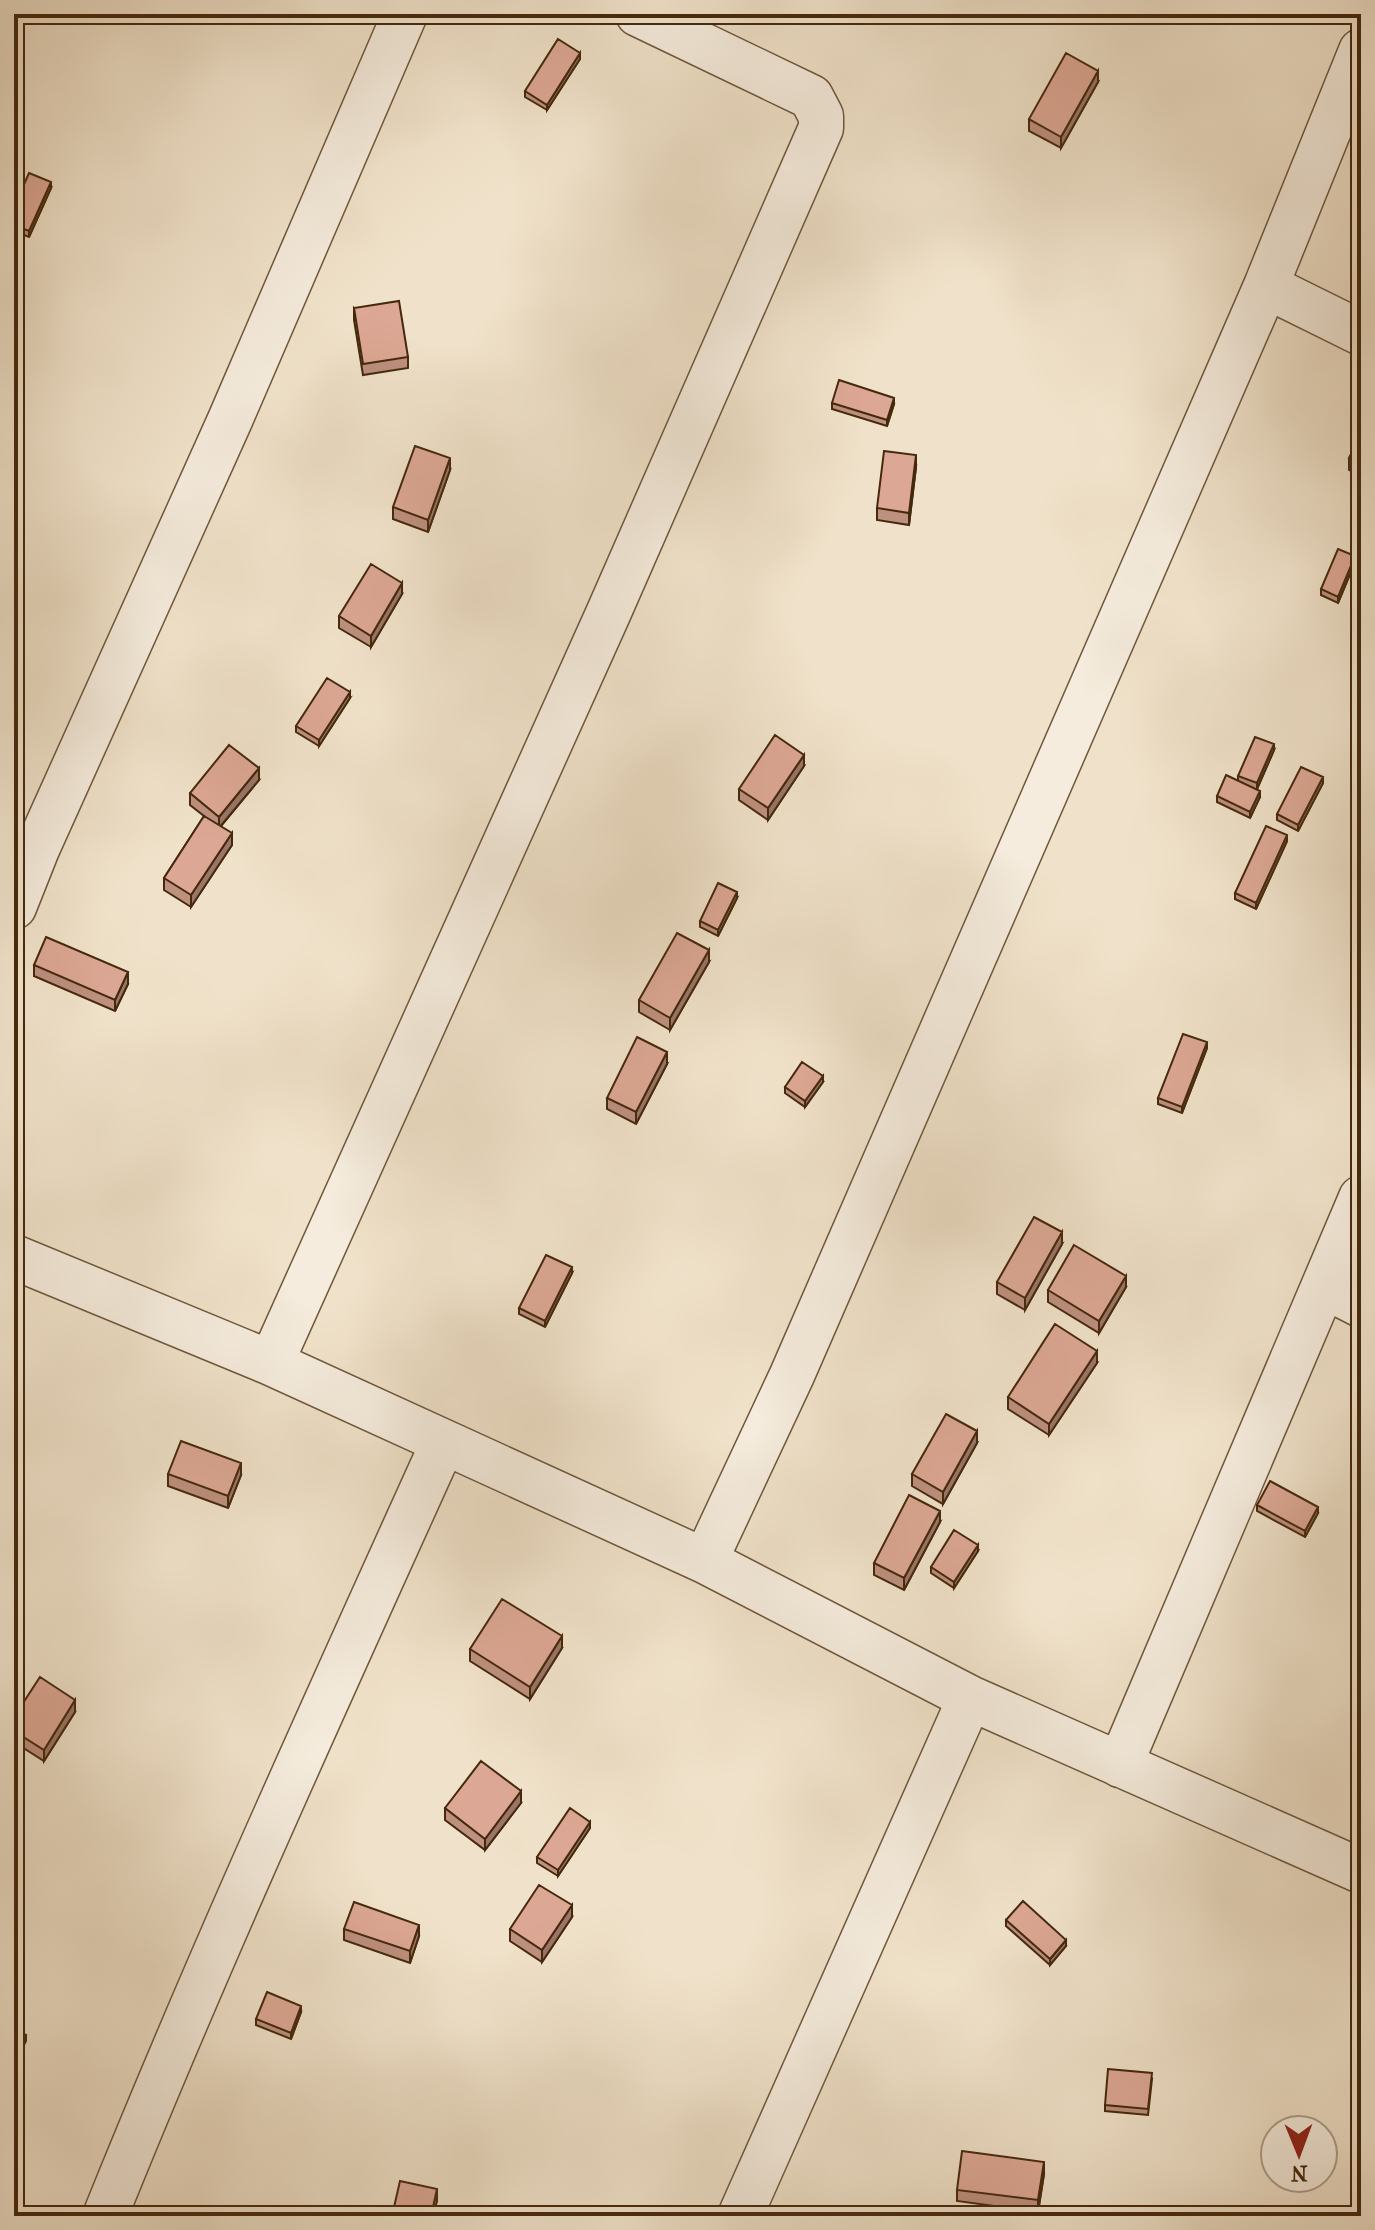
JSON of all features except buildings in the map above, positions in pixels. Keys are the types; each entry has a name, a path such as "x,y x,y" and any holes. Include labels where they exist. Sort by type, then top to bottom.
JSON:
{"street":[{"path":"14,907 37,849 230,420 405,14"},
{"path":"271,1363 602,629 821,128 821,116 811,97 638,14"},
{"path":"705,1561 792,1375 1266,286 1361,51"},
{"path":"1266,286 1361,333"},
{"path":"1120,1765 1342,1296 1361,1198"},
{"path":"14,1257 271,1363 705,1561 970,1698 1361,1871"},
{"path":"105,2216 287,1789 443,1443"},
{"path":"740,2216 970,1698"}]}
